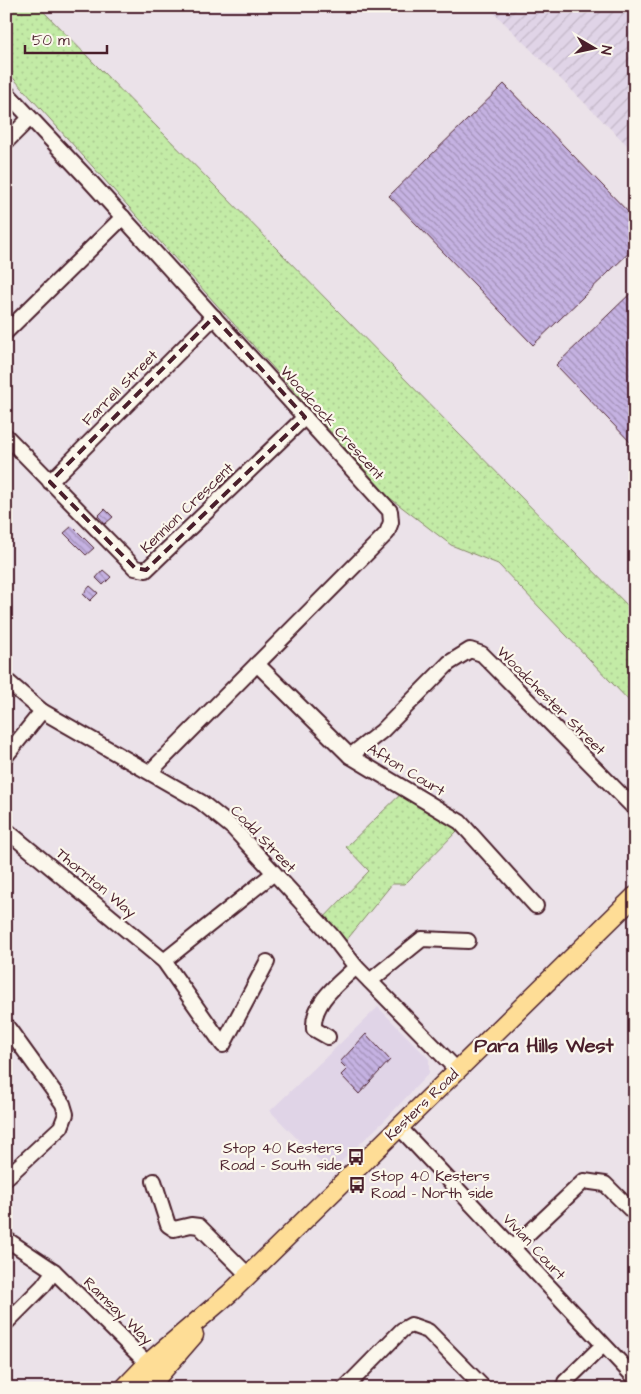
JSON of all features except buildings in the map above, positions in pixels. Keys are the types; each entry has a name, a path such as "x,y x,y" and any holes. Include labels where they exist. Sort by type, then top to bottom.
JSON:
{"main road":[{"name":"Kesters Road","path":"124,1388 152,1376 248,1275 635,896"}],"street":[{"name":"Woodcock Crescent","path":"6,92 123,217 390,511 391,522 387,533 150,772"},
{"path":"6,142 30,118"},
{"path":"6,332 123,217"},
{"name":"Farrell Street","path":"50,482 214,317"},
{"name":"Kennion Crescent","path":"6,436 135,568 146,570 305,417"},
{"name":"Woodchester Street","path":"350,756 382,730 449,663 470,650 482,654 635,809"},
{"name":"Afton Court","path":"257,664 350,756 460,822 536,906"},
{"name":"Codd Street","path":"6,680 42,711 201,802 233,828 332,936 356,967 457,1070"},
{"path":"6,756 42,711"},
{"name":"Thornton Way","path":"6,830 164,962 223,1045 267,962"},
{"path":"164,962 274,873"},
{"path":"370,981 422,939 468,942"},
{"path":"328,1037 314,1029 314,1019 321,1002 356,967"},
{"path":"6,1025 64,1104 66,1114 61,1127 6,1178"},
{"name":"Vivian Court","path":"399,1127 635,1378"},
{"path":"513,1248 584,1181 605,1184 635,1214"},
{"path":"154,1182 168,1225 174,1229 191,1225 199,1226 248,1275"},
{"name":"Ramsay Way","path":"6,1239 54,1271 152,1376"},
{"path":"6,1323 43,1286 54,1271"},
{"path":"345,1388 402,1330 410,1325 428,1331 484,1388"},
{"path":"565,1382 604,1345"}],"highlighted area":[{"path":"214,317 305,417 146,570 135,568 50,482"}],"shaded area":[{"path":"487,6 635,6 635,153"},
{"path":"378,1007 429,1059 429,1073 384,1121 330,1172 270,1111"}],"green space":[{"path":"6,6 38,6 635,613 635,707 498,564 451,545 390,498 6,70"},
{"path":"406,789 463,825 405,884 392,884 341,947 319,923 369,871 346,847"}],"place":[{"name":"Stop 40 Kesters Road - South side","path":"356,1157"},
{"name":"Stop 40 Kesters Road - North side","path":"357,1185"}],"district":[{"name":"Para Hills West","path":"544,1046"}]}
